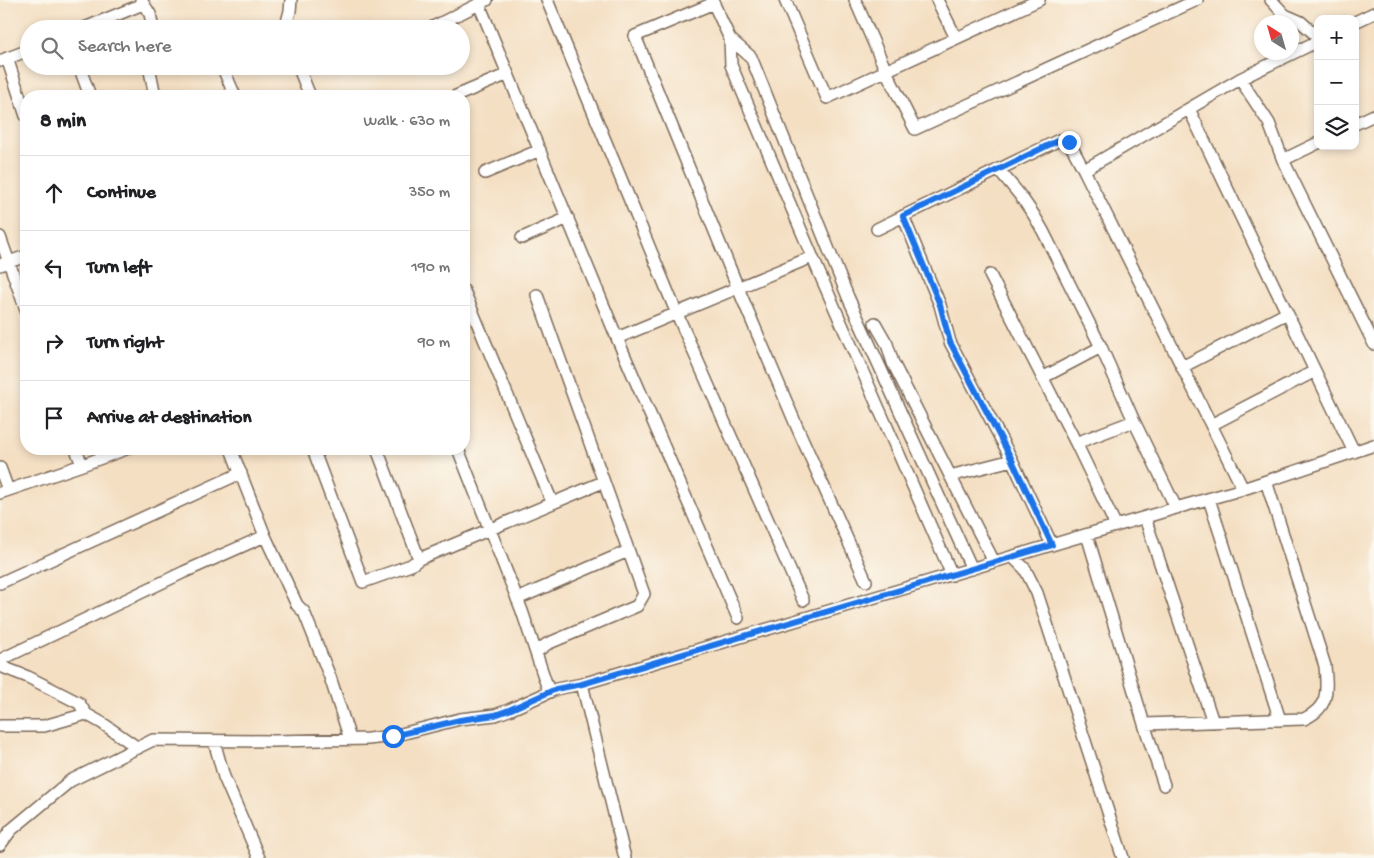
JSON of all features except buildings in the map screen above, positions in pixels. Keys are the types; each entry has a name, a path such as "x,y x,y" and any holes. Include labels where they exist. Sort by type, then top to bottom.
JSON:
{"street":[{"path":"287,20 291,0"},
{"path":"547,0 677,314 803,600"},
{"path":"785,0 827,98 1039,0"},
{"path":"855,0 886,71 915,129 1197,0"},
{"path":"937,0 956,38"},
{"path":"1010,0 1015,11"},
{"path":"1271,0 1285,15 1301,22 1314,33"},
{"path":"102,20 142,2 150,14 151,20"},
{"path":"447,20 483,2 508,74 617,338 738,618"},
{"path":"866,581 797,427 738,288 635,36 713,2 730,39 731,65 812,257 952,575"},
{"path":"1359,20 1374,13"},
{"path":"730,39 751,57 848,297 972,569"},
{"path":"1084,170 1240,79 1314,43"},
{"path":"20,53 3,59 20,101"},
{"path":"470,90 508,74"},
{"path":"82,75 88,90"},
{"path":"151,75 154,90"},
{"path":"226,75 232,90"},
{"path":"302,75 308,90"},
{"path":"1240,79 1269,123 1283,160 1374,344"},
{"path":"1189,109 1354,452"},
{"path":"1359,122 1374,115"},
{"path":"877,229 1059,140 1069,142 1242,488"},
{"path":"1283,160 1314,145"},
{"path":"485,173 540,150"},
{"path":"998,169 1022,196 1033,212 1102,347 1134,421 1176,508"},
{"path":"903,216 940,305 950,342 1012,460 1052,545"},
{"path":"522,238 568,218"},
{"path":"0,238 4,263 20,297"},
{"path":"617,338 812,257"},
{"path":"4,263 20,258"},
{"path":"990,275 1116,526"},
{"path":"536,652 547,644 637,606 644,594 537,295"},
{"path":"470,305 552,502"},
{"path":"1182,367 1287,313"},
{"path":"875,323 890,351 893,363 994,562"},
{"path":"1042,378 1102,347"},
{"path":"1211,425 1315,371"},
{"path":"1076,443 1134,421"},
{"path":"0,845 11,830 70,780 153,740 274,741 368,739 393,736 460,720 495,715 556,689 582,684 1145,518 1374,445"},
{"path":"78,455 82,465"},
{"path":"0,468 4,492 110,455"},
{"path":"234,455 265,536 297,605 304,612 330,677 350,739"},
{"path":"315,455 363,582 411,565 419,559 603,482"},
{"path":"378,455 419,559"},
{"path":"460,455 517,599 549,692"},
{"path":"950,476 1012,460"},
{"path":"0,582 241,473"},
{"path":"1144,724 1304,719 1314,714 1320,708 1326,694 1325,666 1266,481"},
{"path":"1209,498 1280,720"},
{"path":"1145,518 1213,722"},
{"path":"1087,535 1164,786"},
{"path":"0,660 184,572 265,536"},
{"path":"517,599 628,550"},
{"path":"1013,557 1030,576 1037,593 1123,858"},
{"path":"0,666 28,677 79,703 86,714 138,748"},
{"path":"582,684 625,858"},
{"path":"0,726 47,725 86,714"},
{"path":"214,741 224,777 259,858"}],"route":[{"path":"393,736 460,720 495,715 556,689 582,684 1052,545 1012,460 950,342 940,305 903,216 1059,140 1069,142"}]}
